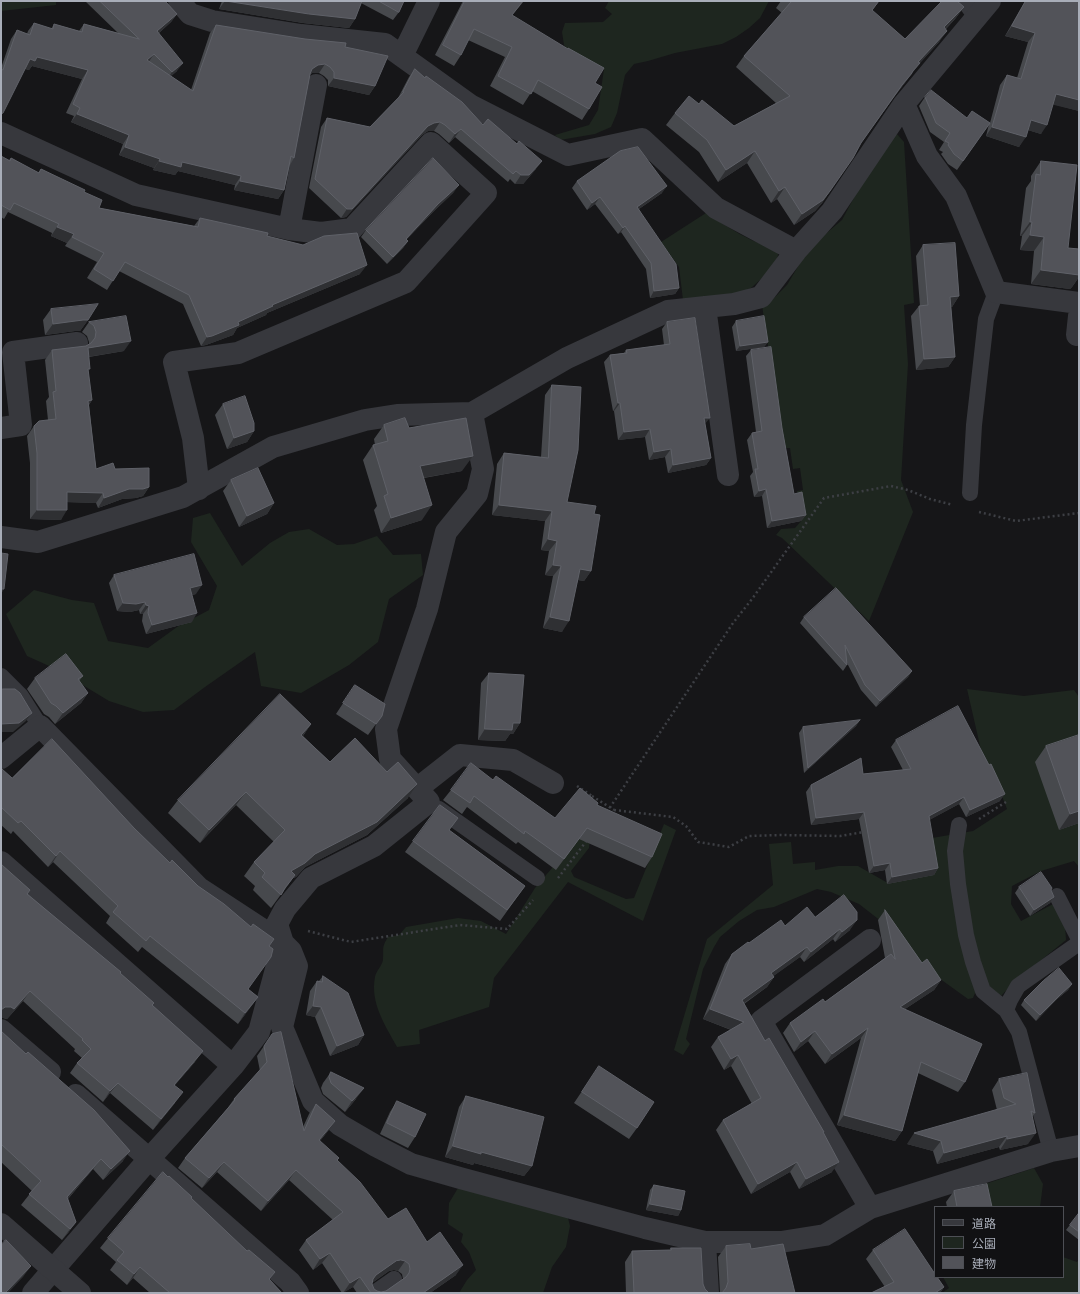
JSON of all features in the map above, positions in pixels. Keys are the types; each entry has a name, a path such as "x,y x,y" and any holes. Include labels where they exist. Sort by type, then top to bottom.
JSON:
{"street":[{"path":"179,1 190,14 212,21 301,35 385,44 470,105 568,155 642,139 716,208 796,251"},
{"path":"402,56 429,1"},
{"path":"1,538 38,542 183,496 273,446 365,420 397,415 472,413 567,358 668,311 734,304 761,297 796,251 832,211 970,9 990,1"},
{"path":"289,229 316,85"},
{"path":"904,104 927,156 956,196 996,292 1079,303"},
{"path":"1,133 136,195 289,229 321,233 352,229 431,142 486,193 406,282 238,353 174,362 193,438 198,489"},
{"path":"706,307 728,475"},
{"path":"1,428 21,425 13,352 77,343"},
{"path":"424,795 390,759 386,728 427,609 446,532 477,494 483,469 472,413"},
{"path":"1,758 40,726 199,888 280,933 291,951 297,966 282,1027 313,1102 340,1125 411,1164 483,1185 705,1242 781,1242 825,1235 870,1208 1051,1151 1079,1146"},
{"path":"33,1293 149,1159 233,1066 259,1032 284,909 312,878 374,846 424,795 460,755 513,760 553,783"},
{"path":"1,862 233,1066"},
{"path":"870,940 761,1021 870,1208"},
{"path":"1,1030 290,1282 298,1293"},
{"path":"1,1224 80,1293"},
{"path":"705,1242 708,1293"}],"lane":[{"path":"970,493 974,425 985,326 986,319 996,292"},
{"path":"1,676 21,696 40,726"},
{"path":"424,795 537,878"},
{"path":"959,826 955,851 958,884 973,962 983,991 1006,1010 1019,1032 1051,1151"},
{"path":"1057,896 1079,939"},
{"path":"1006,1010 1018,986 1079,943"},
{"path":"374,1293 394,1279"}],"path":[{"path":"608,812 733,623 752,599 824,498 891,486 960,507"},
{"path":"974,510 1016,521 1079,513"},
{"path":"592,796 614,810 673,817 686,826 698,842 729,847 749,836 840,836 869,832"},
{"path":"959,826 971,824 1006,802"},
{"path":"554,884 590,837"},
{"path":"280,933 351,942 460,925 507,929 532,900 538,898"}],"green space":[{"path":"1,1 56,1 56,5 1,11"},
{"path":"609,1 769,1 760,18 736,37 722,44 675,53 634,64 625,75 617,113 611,127 595,134 560,140 555,135 589,125 598,110 604,69 590,64 571,54 564,45 562,32 565,23 603,22 612,14 605,8"},
{"path":"897,134 904,142 914,303 904,305 908,364 901,480 913,512 869,621 782,538 776,535 781,529 795,528 802,520 797,491 803,490 800,468 793,469 790,448 783,448 762,305 772,300 787,285 809,248 842,220 880,149"},
{"path":"706,213 748,238 773,247 778,254 777,262 769,272 751,288 734,295 683,300 679,267 661,242"},
{"path":"210,513 242,566 270,543 289,532 309,529 337,545 354,544 377,536 393,555 421,554 423,575 389,599 378,642 349,665 301,693 261,686 255,652 174,710 143,712 109,701 58,670 27,656 6,614 34,590 72,600 94,603 108,641 148,648 177,627 209,610 217,586 191,542 193,518"},
{"path":"967,689 1024,696 1074,690 1079,697 1079,867 1074,861 1041,871 1012,886 1011,904 1021,921 1055,903 1065,924 1066,940 1014,982 1001,996 989,986 975,993 973,998 968,999 925,968 886,925 859,904 831,892 817,889 774,907 757,910 739,921 720,937 703,969 686,1039 690,1044 683,1055 674,1050 707,939 773,885 769,844 791,842 793,864 815,862 815,870 838,866 858,866 886,882 938,866 932,838 973,831 1007,809 995,778 973,756 981,750"},
{"path":"664,824 676,830 643,921 568,882 494,978 489,1007 419,1030 420,1044 397,1047 380,1014 374,987 375,977 383,960 384,946 388,937 399,935 406,927 458,918 481,921 506,934 535,888 581,834 590,839 589,848 571,871 574,877 626,899 634,898"},
{"path":"1034,1168 1043,1184 1040,1206 987,1206 982,1185"},
{"path":"458,1188 567,1214 570,1226 566,1247 552,1267 543,1293 459,1293 467,1280 476,1270 469,1252 461,1242 463,1234 448,1224 449,1203"},
{"path":"1064,1257 1077,1262 1079,1259 1079,1293 942,1293 949,1288 944,1278 1064,1278"}],"building":[{"path":"100,1 165,1 177,14 157,31 183,63 172,72 154,54 147,60 193,91 216,25 305,39 346,43 345,47 388,56 375,86 334,78 334,72 325,64 318,65 312,69 294,158 291,156 284,190 240,181 241,176 182,162 181,167 159,161 160,159 125,147 129,135 77,114 80,108 73,104 88,70 37,57 35,61 30,59 3,113 1,114 1,69 3,70 17,30 30,35 34,23 53,29 54,24 82,32 84,24 139,39"},
{"path":"226,1 362,1 355,19 309,14"},
{"path":"379,1 404,1 399,12"},
{"path":"465,1 523,1 512,15 568,49 604,68 595,83 602,87 589,109 538,80 531,94 498,76 512,47 474,29 461,55 443,45"},
{"path":"790,1 879,1 872,10 905,39 942,1 957,1 964,7 944,27 947,31 918,62 920,63 902,85 823,200 802,214 785,187 779,191 755,151 726,170 707,140 675,113 689,96 699,104 702,100 734,126 790,96 744,56 791,2"},
{"path":"1026,1 1079,2 1079,100 1056,94 1047,125 1031,120 1026,137 992,127 1007,75 1021,79 1035,33 1012,26"},
{"path":"415,69 425,78 426,76 462,102 483,125 488,119 517,144 519,141 542,161 529,175 521,175 516,171 513,174 461,129 455,134 440,122 434,123 428,126 352,209 347,209 315,179 327,118 370,127 404,92"},
{"path":"931,90 967,118 972,111 990,123 963,161 954,154 948,145 949,143 945,141 950,133 936,123 925,97"},
{"path":"638,147 667,186 637,207 676,264 679,288 654,291 651,263 625,226 623,228 600,197 592,203 577,181 620,151"},
{"path":"1,156 10,161 11,158 39,173 41,169 85,190 84,192 102,200 99,208 198,227 200,218 268,233 267,236 303,245 324,236 357,233 367,265 272,305 273,306 238,322 239,325 207,337 189,295 125,262 113,281 94,269 104,253 72,237 74,234 57,227 59,224 14,203 10,210 1,205"},
{"path":"433,158 459,185 438,204 406,239 408,241 393,257 366,230"},
{"path":"1041,161 1077,165 1068,248 1079,249 1079,275 1041,270 1044,237 1030,235 1032,222 1030,222 1036,174 1040,175"},
{"path":"955,243 959,296 950,297 955,357 924,359 919,306 928,305 923,245"},
{"path":"98,304 88,320 53,324 51,309"},
{"path":"126,316 131,341 88,348 90,369 88,369 92,400 88,401 96,469 113,463 115,469 149,468 149,487 143,489 129,489 104,498 103,493 67,492 67,510 37,510 37,453 34,426 39,421 56,419 53,392 56,391 52,350 86,346 95,338 96,332 94,326 89,322"},
{"path":"764,316 768,342 740,346 736,321"},
{"path":"695,318 710,418 704,418 711,458 673,465 671,449 654,452 650,429 624,432 620,403 618,403 610,355 627,353 626,350 670,344 667,322"},
{"path":"771,347 782,428 794,494 802,492 806,515 772,521 766,489 759,491 755,469 758,469 752,433 762,431 751,350"},
{"path":"552,385 581,387 578,450 567,502 596,506 594,514 600,515 591,571 580,569 569,621 550,617 561,566 553,565 557,541 548,539 552,511 499,505 504,453 548,458"},
{"path":"245,396 254,423 254,431 234,438 223,404"},
{"path":"405,418 409,428 466,418 473,456 420,466 432,505 391,518 384,496 388,494 373,445 388,441 384,425"},
{"path":"258,468 274,503 247,516 231,480"},
{"path":"1,553 8,554 4,589 1,589"},
{"path":"194,554 202,585 190,588 197,613 152,625 148,613 149,606 146,605 145,602 136,604 123,603 114,575"},
{"path":"836,588 912,671 880,701 865,685 845,645 847,665 804,617"},
{"path":"66,654 83,676 78,679 88,693 63,713 51,703 35,678"},
{"path":"489,673 524,675 520,723 513,723 512,730 485,729"},
{"path":"355,685 385,704 382,716 376,724 343,703"},
{"path":"1,689 15,689 20,693 32,713 19,723 1,724"},
{"path":"280,694 311,724 301,735 330,762 355,738 387,772 398,762 417,784 377,822 315,854 305,863 291,871 295,875 281,895 262,877 265,873 254,862 285,830 246,792 209,830 178,800"},
{"path":"958,706 989,765 991,764 1005,794 970,810 964,797 929,816 938,868 892,877 890,863 874,866 864,812 816,818 811,785 861,758 863,774 911,769 896,740"},
{"path":"860,720 808,768 803,727"},
{"path":"1079,735 1079,811 1070,814 1046,746"},
{"path":"52,739 134,828 170,863 172,860 198,886 224,904 251,927 253,924 274,939 269,946 273,949 271,957 248,989 258,997 245,1013 150,936 146,941 113,912 118,906 60,851 56,856 21,821 18,823 1,807 2,769 12,778"},
{"path":"471,763 493,780 496,776 555,818 580,788 598,803 597,805 662,834 652,857 587,828 564,859 525,831 524,834 474,796 470,803 451,790"},
{"path":"440,805 458,818 449,830 525,886 507,910 413,841"},
{"path":"2,865 30,890 27,894 121,972 120,973 154,1003 152,1005 203,1051 174,1085 183,1092 161,1119 118,1083 110,1091 77,1063 91,1049 82,1040 83,1039 30,991 14,1009 11,1007 5,1007 1,1010"},
{"path":"1041,872 1052,888 1051,890 1054,897 1034,910 1019,887"},
{"path":"844,895 857,912 857,920 842,932 840,929 811,952 807,947 771,973 774,977 742,1000 765,1041 769,1038 824,1132 839,1162 806,1179 797,1162 758,1184 723,1120 761,1098 738,1055 731,1059 718,1037 744,1022 710,1009 732,954 781,920 785,926 807,907 815,917"},
{"path":"885,910 922,963 927,959 941,980 900,1007 982,1044 965,1082 921,1062 902,1131 844,1115 868,1028 832,1054 815,1031 801,1042 790,1023 823,999 825,1002 891,954 895,959"},
{"path":"1059,968 1072,984 1040,1015 1024,1000 1043,981"},
{"path":"323,976 348,993 364,1035 337,1046 321,1007 313,1006 317,981 322,982"},
{"path":"1,1031 26,1054 28,1052 94,1110 130,1151 111,1169 101,1159 67,1197 76,1222 70,1229 29,1194 41,1181 1,1144"},
{"path":"281,1032 304,1131 316,1104 335,1121 319,1140 339,1158 337,1160 360,1182 388,1219 406,1208 427,1242 440,1232 463,1265 423,1293 371,1293 360,1277 350,1283 330,1253 320,1259 306,1240 343,1212 296,1170 268,1201 224,1162 209,1178 185,1158 267,1062 264,1046 272,1034","holes":["396,1261 405,1261 409,1264 410,1269 406,1277 386,1291 381,1292 374,1289 372,1284 376,1275"]},
{"path":"599,1066 654,1102 637,1128 582,1092"},
{"path":"331,1072 364,1088 352,1101 331,1083 329,1077"},
{"path":"1027,1073 1035,1113 1031,1111 1036,1133 1007,1139 1007,1136 944,1153 941,1141 914,1133 1016,1104 1004,1098 999,1079"},
{"path":"466,1096 544,1117 532,1166 453,1146"},
{"path":"397,1101 426,1114 415,1137 387,1123"},
{"path":"163,1172 192,1197 191,1198 247,1251 249,1250 275,1272 269,1279 282,1293 170,1293 140,1267 134,1274 117,1260 124,1252 108,1238"},
{"path":"987,1184 992,1206 957,1206 954,1191"},
{"path":"654,1185 685,1191 681,1210 650,1204"},
{"path":"1079,1213 1079,1232 1070,1225"},
{"path":"905,1229 934,1272 934,1278 938,1278 944,1287 935,1293 871,1293 894,1282 873,1250"},
{"path":"6,1240 31,1266 5,1293 1,1293 1,1245"},
{"path":"750,1244 751,1249 783,1244 795,1293 722,1293 728,1282 726,1246"},
{"path":"671,1248 701,1248 703,1284 709,1293 634,1293 632,1251 671,1250"}]}
